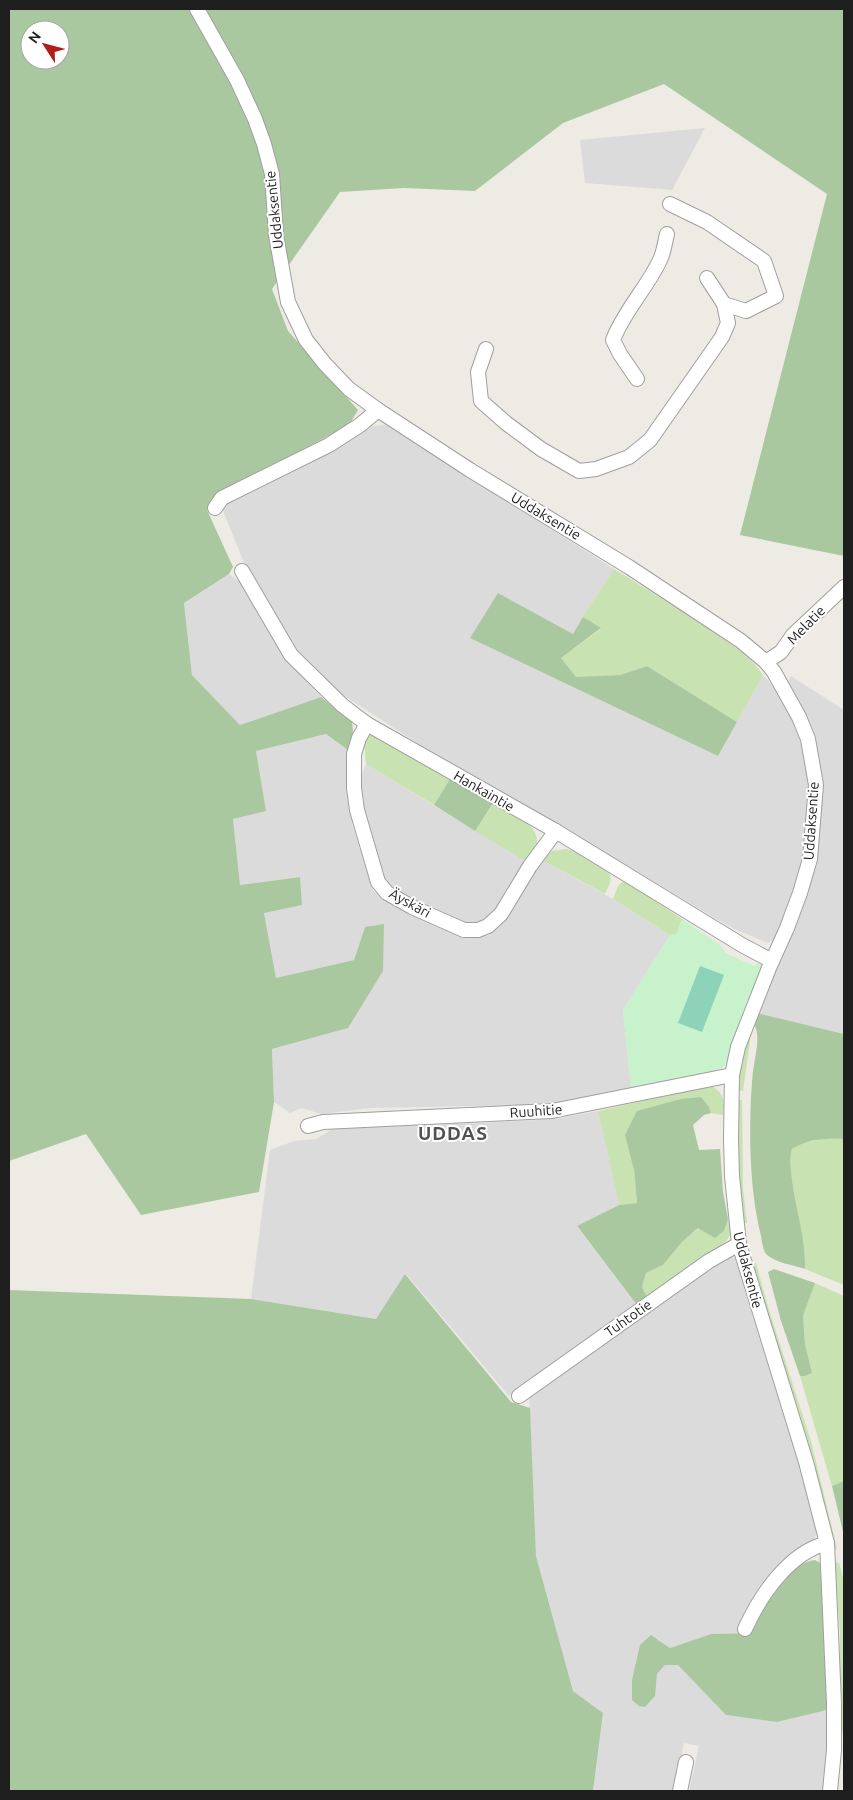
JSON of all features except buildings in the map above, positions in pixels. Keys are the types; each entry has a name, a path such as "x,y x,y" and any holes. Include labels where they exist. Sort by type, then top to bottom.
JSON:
{"street":[{"name":"Uddaksentie","path":"197,9 237,80 264,144 272,174 276,235 283,280 288,302 306,340 349,389 378,410 470,470 629,566 741,641 766,662 788,696 808,739 816,785 810,858 800,893 738,1047 732,1075 731,1148 739,1244 806,1462 827,1543 834,1713 834,1750 830,1791"},
{"path":"670,204 707,222 764,261 776,296 746,311 724,304"},
{"path":"637,379 613,340 619,325 638,299 662,258 667,234"},
{"path":"486,349 478,372 481,401 506,424 541,449 579,470 596,469 629,457 650,440 722,337 728,323 724,304 707,278"},
{"path":"216,508 222,498 345,436 378,410"},
{"name":"Hankaintie","path":"242,572 291,655 342,705 367,724 556,831 742,945 772,960"},
{"name":"Melatie","path":"766,662 781,652 793,635 844,587"},
{"name":"Äyskäri","path":"367,724 359,738 354,754 354,788 357,810 378,882 387,893 412,907 464,930 478,930 488,926 501,914 530,866 556,831"},
{"name":"Ruuhitie","path":"308,1126 323,1122 552,1111 732,1075"},
{"name":"Tuhtotie","path":"519,1396 709,1261 739,1244"},
{"path":"745,1628 760,1601 779,1576 805,1552 815,1546 827,1543"},
{"path":"680,1791 686,1762"}],"shaded area":[{"path":"705,128 672,190 585,183 580,140"},
{"path":"386,425 614,569 573,634 498,593 718,756 763,675 778,692 792,719 805,755 809,789 803,865 793,897 774,939 768,943 732,928 434,754 340,693 297,649 267,605 245,565 223,511 224,506 231,499 345,444 373,426"},
{"path":"229,574 241,583 268,631 294,668 321,697 240,725 192,675 184,603"},
{"path":"791,676 844,710 844,1034 757,1013 815,863 821,808 819,756 812,728 787,683"},
{"path":"326,734 348,750 352,824 373,891 393,904 459,936 477,937 489,935 500,924 535,866 542,860 613,899 670,935 623,1010 631,1088 563,1102 526,1105 370,1108 321,1114 302,1108 290,1113 274,1102 272,1049 348,1028 365,927 354,960 276,978 264,913 300,877 240,885 233,819 265,810 256,751"},
{"path":"366,764 526,862 496,911 487,920 474,925 465,925 385,885 361,800 360,779"},
{"path":"598,1111 619,1205 577,1227 637,1305 509,1396 406,1274 376,1319 251,1299 270,1150 294,1141 316,1139 334,1128 555,1119"},
{"path":"731,1256 735,1259 809,1497 817,1532 814,1541 803,1551 788,1557 763,1587 740,1633 711,1634 670,1648 658,1639 655,1696 657,1674 665,1665 678,1665 727,1715 777,1722 827,1710 826,1767 823,1791 689,1791 699,1746 684,1743 673,1791 593,1791 603,1713 573,1691 536,1556 529,1394 723,1258"}],"green space":[{"path":"9,9 844,9 844,556 740,535 827,194 664,84 563,123 475,191 404,188 340,192 272,289 288,331 358,410 349,425 215,495 207,510 233,567 229,574 184,603 192,675 240,725 321,697 352,722 353,731 348,750 326,734 256,751 266,811 233,819 240,885 300,877 302,905 264,913 276,978 354,960 365,927 384,924 383,971 348,1028 272,1049 274,1102 259,1192 141,1215 86,1134 9,1161"},
{"path":"614,569 728,642 747,657 763,675 737,722 647,666 620,675 576,677 561,658 601,629 583,617"},
{"path":"498,593 573,634 583,617 601,628 561,658 576,677 620,675 647,666 737,722 718,756 470,638"},
{"path":"371,734 450,779 434,805 366,764 364,741"},
{"path":"450,779 493,803 475,831 434,805"},
{"path":"493,803 527,823 536,834 536,847 526,862 475,831"},
{"path":"566,849 579,852 609,873 610,881 605,894 542,860 552,851"},
{"path":"622,882 627,882 682,919 677,934 670,935 613,899 618,886"},
{"path":"682,919 720,945 726,953 754,966 761,962 764,965 745,1006 730,1056 723,1067 717,1071 631,1088 623,1010 670,935 677,933"},
{"path":"700,966 724,975 702,1032 678,1023"},
{"path":"757,1013 844,1034 844,1139 811,1141 792,1149 791,1153 792,1180 802,1236 805,1269 779,1262 766,1254 757,1219 752,1184 750,1131 752,1077 757,1043 757,1032 753,1021"},
{"path":"748,1034 750,1042 743,1091 737,1090 742,1056"},
{"path":"713,1087 722,1095 723,1115 711,1113 709,1107 634,1170 637,1203 619,1205 598,1111 699,1088"},
{"path":"701,1097 711,1113 704,1115 693,1125 699,1150 720,1149 723,1192 728,1219 724,1231 715,1238 698,1228 682,1242 663,1265 646,1273 642,1287 647,1297 637,1305 577,1226 619,1205 637,1203 634,1170 625,1135 637,1111 681,1099"},
{"path":"736,1100 742,1100 743,1188 747,1223 742,1223 738,1189"},
{"path":"828,1138 844,1139 844,1285 805,1269 802,1236 792,1180 790,1161 792,1149 799,1144"},
{"path":"728,1219 732,1232 719,1248 647,1297 642,1287 646,1273 663,1265 682,1242 699,1228 716,1237 724,1231"},
{"path":"756,1263 811,1441 837,1549 833,1550 808,1443 765,1313 751,1264"},
{"path":"774,1269 815,1283 803,1316 805,1344 812,1373 805,1376 800,1376 781,1321 768,1272"},
{"path":"405,1274 511,1402 530,1408 536,1556 573,1691 603,1713 593,1791 9,1791 9,1290 251,1299 376,1319"},
{"path":"815,1283 844,1296 844,1481 832,1486 800,1376 812,1373 805,1344 803,1316"},
{"path":"844,1481 844,1536 832,1486"},
{"path":"815,1560 820,1563 825,1629 827,1710 777,1722 726,1715 678,1665 665,1665 657,1674 655,1696 645,1707 639,1706 632,1700 632,1680 640,1645 651,1635 670,1648 711,1634 748,1633 753,1630 776,1587 784,1577 803,1563"},
{"path":"834,1562 839,1563 844,1582 844,1719 840,1755 840,1632"}],"district":[{"name":"UDDAS","path":"453,1133"}]}
